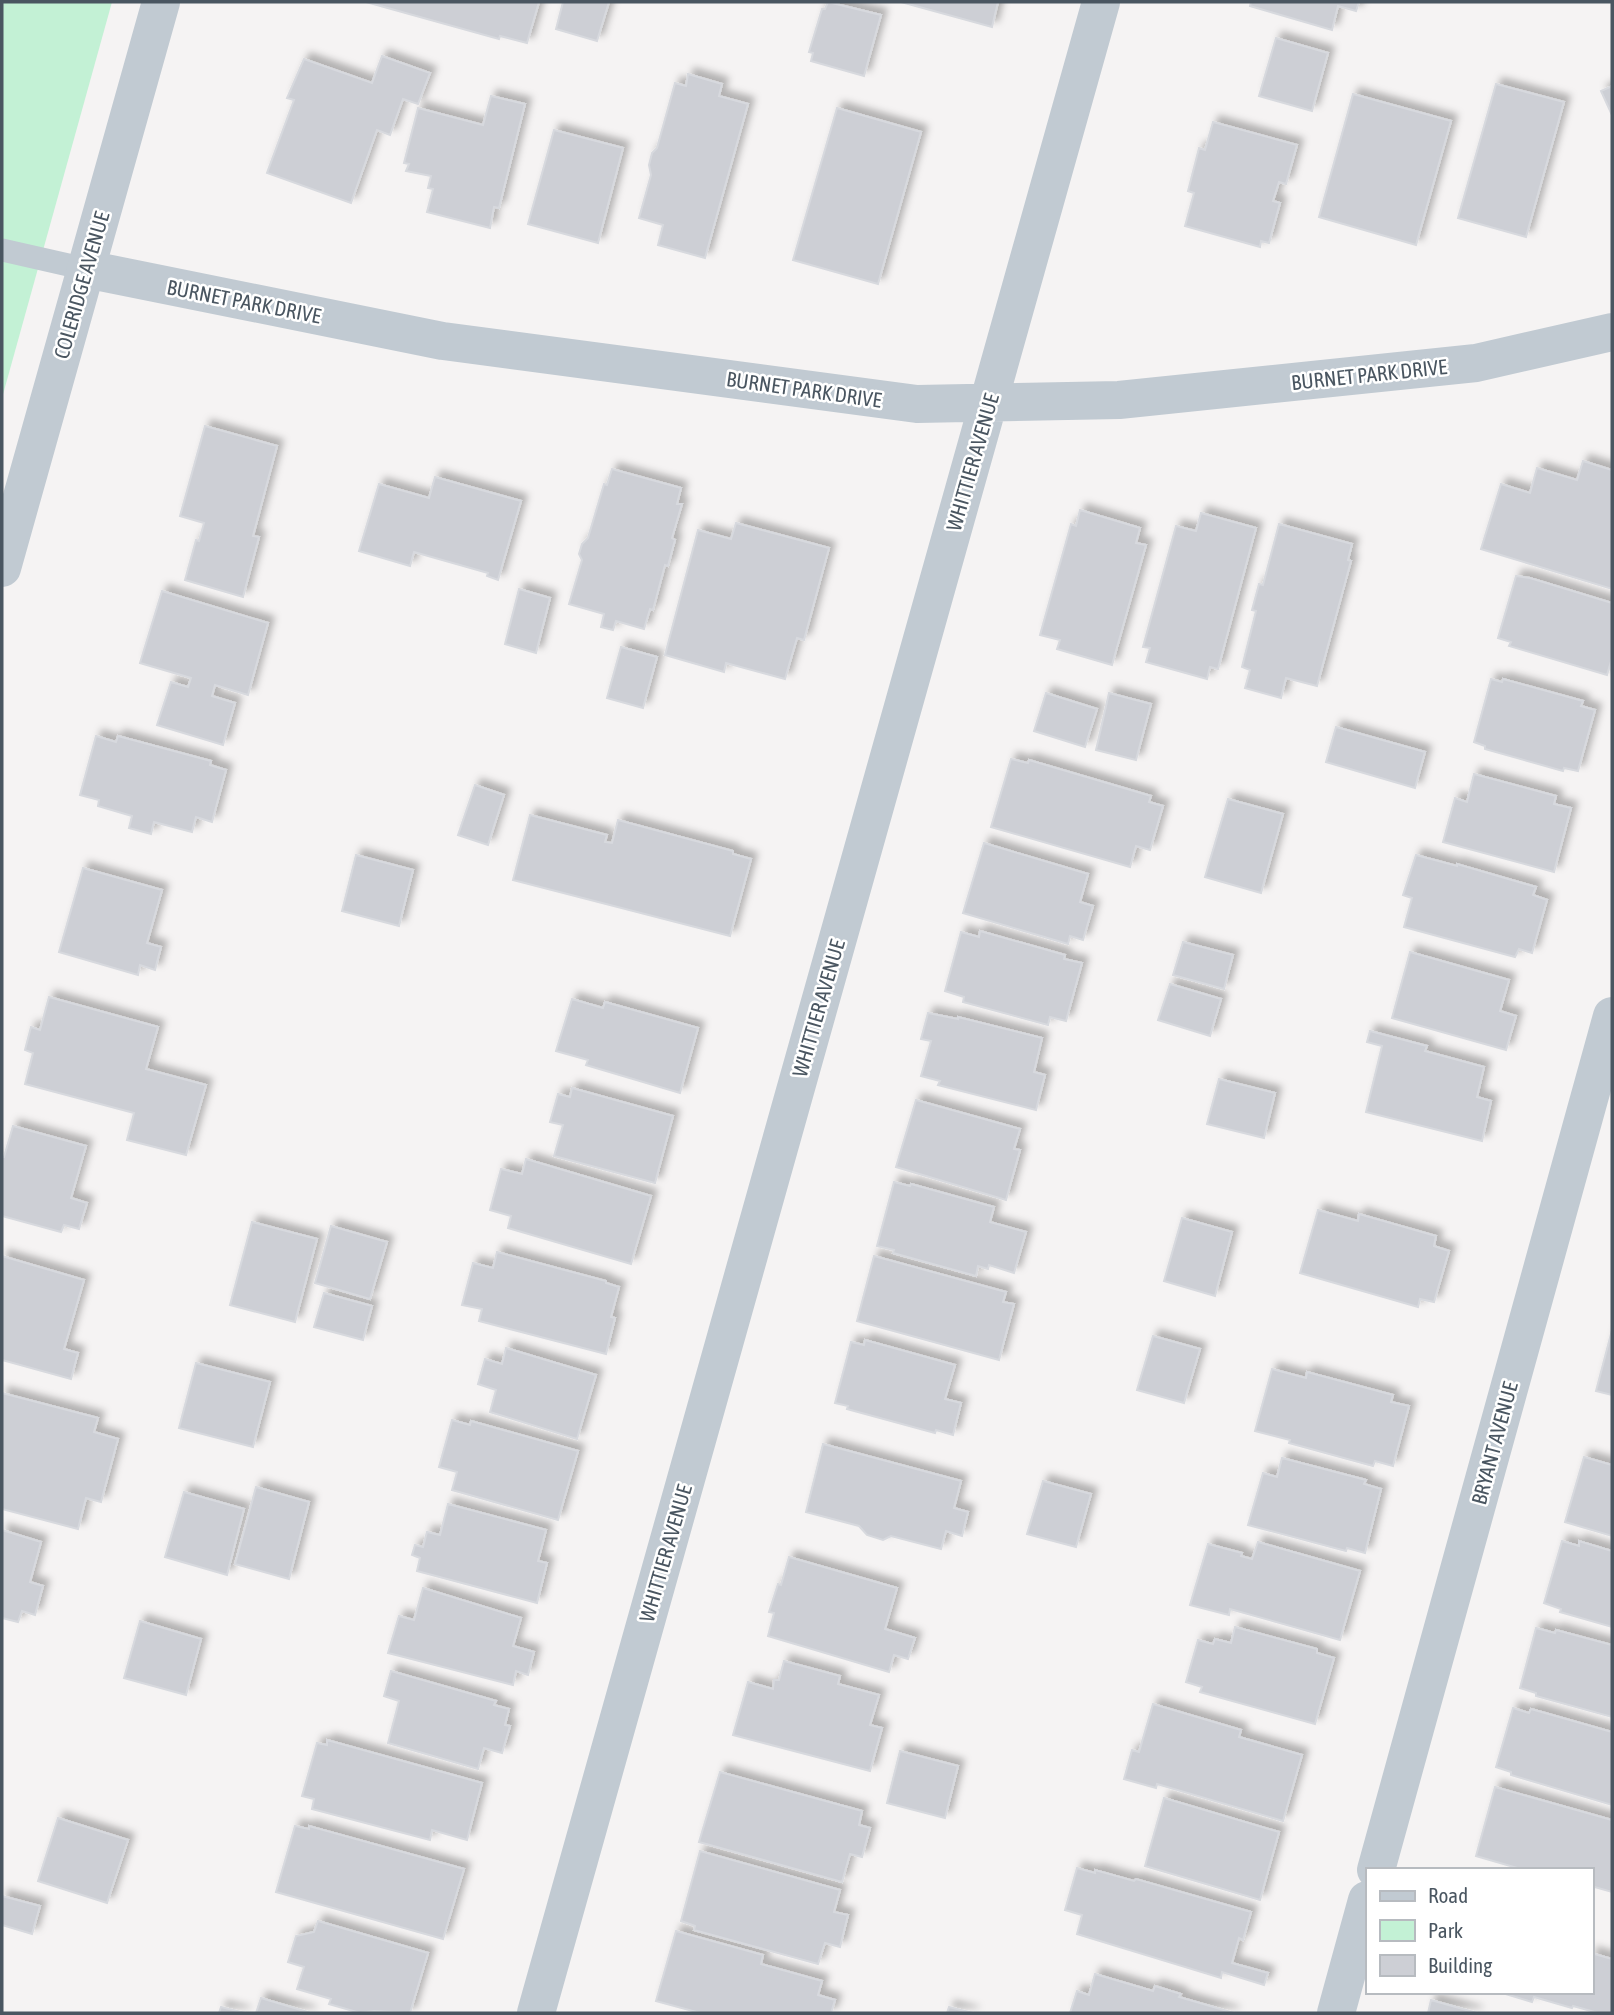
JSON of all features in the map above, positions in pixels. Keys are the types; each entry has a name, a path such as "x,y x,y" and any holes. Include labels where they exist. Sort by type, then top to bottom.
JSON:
{"street":[{"name":"COLERIDGE AVENUE","path":"2,568 161,2"},
{"name":"WHITTIER AVENUE","path":"536,2013 1101,2"},
{"name":"BURNET PARK DRIVE","path":"86,269 443,341 917,404 1119,400 1476,363 1612,332"},
{"name":"BRYANT AVENUE","path":"1377,1868 1612,1016"},
{"path":"1336,2013 1366,1904"}],"lane":[{"name":"BURNET PARK DRIVE","path":"2,250 86,269"}],"green space":[{"path":"2,2 112,2 2,398"}],"building":[{"path":"366,2 539,2 527,43 500,36 499,39"},
{"path":"563,2 609,2 597,41 556,29"},
{"path":"828,2 881,15 864,76 811,61 813,53 809,52 822,9 825,9"},
{"path":"901,2 998,2 992,27"},
{"path":"1251,2 1359,2 1356,11 1338,6 1332,30 1250,6"},
{"path":"1276,38 1328,53 1312,111 1259,96"},
{"path":"382,56 430,73 418,104 403,99 390,135 377,130 351,203 267,173 294,100 287,98 304,59 372,83"},
{"path":"688,74 722,84 719,96 748,104 705,258 658,245 663,225 639,218 651,175 649,165 652,153 657,148 675,83 686,86"},
{"path":"1496,84 1564,102 1526,237 1458,218"},
{"path":"1612,86 1612,115 1601,91"},
{"path":"1353,94 1451,121 1416,245 1319,217"},
{"path":"491,96 525,104 499,208 494,207 490,228 427,212 433,189 428,188 431,176 406,171 409,164 404,163 418,108 483,125"},
{"path":"837,108 921,132 878,284 793,260"},
{"path":"1213,122 1297,145 1286,184 1279,182 1273,201 1280,203 1269,243 1261,241 1260,247 1185,226 1194,193 1188,191 1199,148 1205,150"},
{"path":"554,130 623,148 598,243 528,224"},
{"path":"205,426 277,446 253,536 259,537 243,597 185,580 196,540 199,541 204,523 180,516"},
{"path":"1583,461 1612,470 1612,589 1481,549 1501,484 1530,493 1537,468 1577,480"},
{"path":"612,469 681,488 677,504 682,504 672,538 675,540 653,610 650,609 644,629 616,621 613,630 601,627 604,614 569,604 582,560 579,554 582,544 588,538 604,484 607,485"},
{"path":"435,477 521,501 498,580 487,576 488,573 414,552 410,566 359,551 379,484 429,498"},
{"path":"1080,510 1140,528 1136,543 1146,545 1112,665 1057,649 1060,640 1040,635 1071,524 1076,526"},
{"path":"1201,513 1256,528 1218,669 1210,667 1207,679 1146,662 1150,648 1143,647 1176,526 1196,531"},
{"path":"736,523 829,548 804,640 797,638 785,679 726,663 724,672 665,655 698,530 731,539"},
{"path":"1279,524 1352,544 1348,560 1351,561 1317,686 1286,678 1281,698 1245,688 1250,670 1242,667 1256,611 1252,610 1259,584 1263,585"},
{"path":"1516,576 1612,603 1612,658 1607,675 1509,646 1511,642 1498,638"},
{"path":"519,589 550,598 536,653 505,644"},
{"path":"162,591 268,623 248,695 215,685 212,696 235,703 223,745 157,725 171,682 188,687 191,678 140,663"},
{"path":"621,647 657,657 643,708 607,698"},
{"path":"1491,679 1502,682 1503,679 1583,701 1581,706 1595,710 1578,771 1564,768 1563,771 1485,749 1485,746 1474,742"},
{"path":"1046,693 1097,709 1085,747 1034,731"},
{"path":"1109,693 1151,704 1136,760 1096,750"},
{"path":"1336,727 1425,752 1415,788 1326,762"},
{"path":"96,736 116,742 118,736 211,761 210,765 226,770 212,822 196,817 192,832 154,822 151,834 129,828 132,816 98,806 99,800 80,795"},
{"path":"1011,759 1028,763 1029,760 1151,796 1149,802 1163,806 1150,850 1136,846 1130,867 991,827"},
{"path":"1474,774 1556,796 1554,804 1571,808 1554,872 1443,842 1455,798 1467,802"},
{"path":"475,785 504,795 488,845 458,835"},
{"path":"1228,799 1283,814 1261,893 1205,877"},
{"path":"530,815 607,835 605,842 612,843 618,820 733,851 733,854 751,859 730,936 513,880"},
{"path":"984,843 1088,874 1080,902 1093,906 1083,940 1070,936 1068,944 963,913"},
{"path":"356,855 413,870 399,926 342,911"},
{"path":"1416,855 1536,887 1533,895 1547,900 1532,953 1519,949 1515,957 1404,927 1412,898 1403,895"},
{"path":"83,868 162,890 147,943 161,947 155,970 140,965 138,975 59,952"},
{"path":"980,931 1065,955 1064,959 1082,963 1066,1021 1050,1017 1048,1025 963,1002 964,997 945,991 961,932 979,937"},
{"path":"1183,942 1233,955 1224,989 1173,975"},
{"path":"1410,952 1509,980 1500,1011 1516,1016 1506,1050 1392,1018"},
{"path":"1170,984 1221,999 1210,1036 1158,1020"},
{"path":"49,997 158,1027 146,1069 206,1085 186,1155 127,1140 134,1113 25,1084 33,1053 25,1050 31,1027 40,1030"},
{"path":"572,999 603,1008 605,1002 698,1028 680,1093 586,1065 588,1060 556,1051"},
{"path":"928,1013 958,1017 1042,1038 1034,1072 1045,1075 1036,1110 938,1085 940,1081 921,1076 931,1041 921,1039"},
{"path":"1370,1031 1427,1046 1425,1051 1484,1067 1477,1097 1491,1101 1482,1141 1366,1112 1382,1046 1367,1042"},
{"path":"1219,1079 1275,1093 1264,1138 1207,1124"},
{"path":"572,1088 673,1116 655,1183 554,1156 563,1125 550,1122 558,1094 570,1097"},
{"path":"916,1100 1020,1129 1014,1149 1020,1150 1006,1200 896,1167"},
{"path":"13,1126 86,1146 71,1198 87,1203 79,1229 64,1225 61,1232 2,1216 2,1157"},
{"path":"526,1159 651,1196 631,1264 508,1228 511,1216 490,1210 501,1169 522,1174"},
{"path":"894,1182 910,1186 911,1184 994,1207 990,1222 1026,1232 1014,1273 989,1265 988,1269 978,1266 976,1276 877,1246"},
{"path":"1318,1210 1358,1221 1359,1214 1436,1236 1434,1246 1449,1251 1434,1302 1420,1299 1418,1307 1300,1273"},
{"path":"1182,1218 1232,1232 1215,1296 1164,1281"},
{"path":"252,1222 317,1239 295,1322 230,1305"},
{"path":"331,1226 387,1242 370,1299 315,1283"},
{"path":"497,1252 606,1281 619,1287 611,1317 615,1318 606,1354 479,1321 482,1309 462,1305 473,1263 493,1268"},
{"path":"2,1256 84,1280 64,1349 78,1353 71,1379 2,1360"},
{"path":"874,1256 1006,1292 1003,1302 1014,1304 999,1360 857,1321"},
{"path":"324,1293 372,1306 363,1340 314,1327"},
{"path":"1612,1330 1612,1395 1596,1391"},
{"path":"1153,1336 1200,1349 1184,1403 1137,1390"},
{"path":"865,1340 955,1365 945,1399 961,1403 953,1435 936,1430 935,1433 847,1409 848,1406 835,1403 851,1342 864,1345"},
{"path":"506,1348 596,1375 577,1439 490,1412 496,1390 478,1384 485,1359 502,1364"},
{"path":"196,1363 270,1382 253,1447 179,1428"},
{"path":"1272,1369 1306,1378 1307,1372 1393,1395 1391,1402 1409,1406 1393,1466 1375,1461 1373,1466 1255,1431"},
{"path":"2,1393 98,1418 94,1432 118,1439 101,1502 86,1498 78,1529 2,1509"},
{"path":"452,1420 470,1425 471,1421 578,1451 558,1520 452,1490 457,1472 439,1467"},
{"path":"823,1444 961,1481 954,1508 968,1512 962,1536 946,1531 941,1549 891,1536 883,1540 867,1535 859,1526 806,1512"},
{"path":"1584,1457 1612,1465 1612,1536 1565,1522"},
{"path":"1282,1458 1366,1480 1364,1484 1381,1489 1365,1553 1347,1548 1346,1551 1248,1525 1263,1473 1277,1477"},
{"path":"1043,1481 1091,1494 1076,1547 1027,1534"},
{"path":"256,1487 309,1502 289,1579 235,1564"},
{"path":"184,1492 244,1509 227,1575 165,1557"},
{"path":"448,1504 546,1530 538,1561 547,1563 537,1603 417,1571 420,1558 412,1555 415,1545 423,1547 427,1532 440,1535"},
{"path":"2,1530 41,1542 30,1582 43,1586 35,1615 22,1611 18,1622 2,1618"},
{"path":"1562,1541 1579,1546 1579,1541 1612,1551 1612,1627 1560,1612 1561,1609 1544,1603"},
{"path":"1258,1542 1360,1571 1340,1640 1230,1609 1229,1615 1190,1605 1208,1544 1242,1553 1241,1556 1252,1559"},
{"path":"789,1557 897,1588 885,1629 915,1638 908,1659 894,1655 889,1672 768,1636 774,1613 769,1612"},
{"path":"423,1588 521,1618 513,1646 534,1652 528,1675 516,1671 513,1685 388,1653 399,1616 414,1620"},
{"path":"140,1621 201,1639 186,1695 124,1678"},
{"path":"1235,1627 1317,1649 1317,1653 1334,1658 1315,1724 1200,1692 1202,1687 1186,1682 1198,1640 1213,1644 1215,1639 1231,1643"},
{"path":"1536,1628 1555,1633 1556,1630 1612,1645 1612,1717 1536,1696 1536,1693 1520,1688"},
{"path":"784,1661 840,1676 838,1684 879,1695 870,1725 882,1728 870,1771 733,1735 748,1682 773,1689 774,1680 779,1680"},
{"path":"391,1671 496,1701 494,1705 509,1709 505,1725 510,1726 502,1753 484,1748 478,1769 388,1743 399,1701 384,1696"},
{"path":"1153,1704 1241,1730 1239,1737 1302,1755 1283,1821 1157,1784 1156,1788 1124,1779 1132,1750 1139,1752"},
{"path":"1513,1708 1529,1713 1531,1709 1612,1732 1612,1805 1511,1775 1511,1772 1496,1767"},
{"path":"327,1740 482,1783 467,1840 432,1830 430,1840 312,1809 314,1799 302,1796 317,1743 327,1745"},
{"path":"900,1751 958,1766 945,1818 887,1803"},
{"path":"720,1772 862,1811 859,1825 870,1828 862,1857 850,1854 842,1882 699,1842"},
{"path":"1495,1787 1612,1820 1612,1892 1593,1887 1593,1868 1517,1868 1476,1856"},
{"path":"1164,1798 1279,1832 1260,1900 1145,1866"},
{"path":"58,1818 128,1840 107,1903 38,1881"},
{"path":"295,1826 309,1829 309,1826 464,1869 443,1939 276,1892"},
{"path":"700,1851 840,1890 834,1912 848,1915 840,1947 825,1943 818,1964 694,1930 695,1926 681,1921"},
{"path":"1077,1868 1134,1881 1136,1879 1251,1912 1243,1940 1239,1938 1232,1963 1268,1973 1264,1985 1222,1972 1221,1978 1077,1934 1082,1915 1065,1910"},
{"path":"2,1896 40,1906 32,1934 2,1925"},
{"path":"318,1921 428,1953 410,2013 360,2013 329,2004 331,1999 297,1989 304,1967 288,1962 296,1936 314,1932"},
{"path":"676,1931 763,1955 761,1964 822,1981 818,1995 835,2000 831,2013 700,2013 656,2001"},
{"path":"1593,1954 1612,1959 1612,2013 1598,2013 1573,2006 1572,2008 1534,1997 1532,2002 1506,1994 1593,1994"},
{"path":"1095,1974 1153,1991 1155,1986 1181,1994 1179,1997 1234,2013 1070,2013 1077,1991 1089,1995"},
{"path":"261,1998 311,2013 256,2013"},
{"path":"1431,2000 1477,2013 1428,2013"},
{"path":"221,2007 245,2013 219,2013"},
{"path":"949,2007 973,2013 947,2013"}]}
